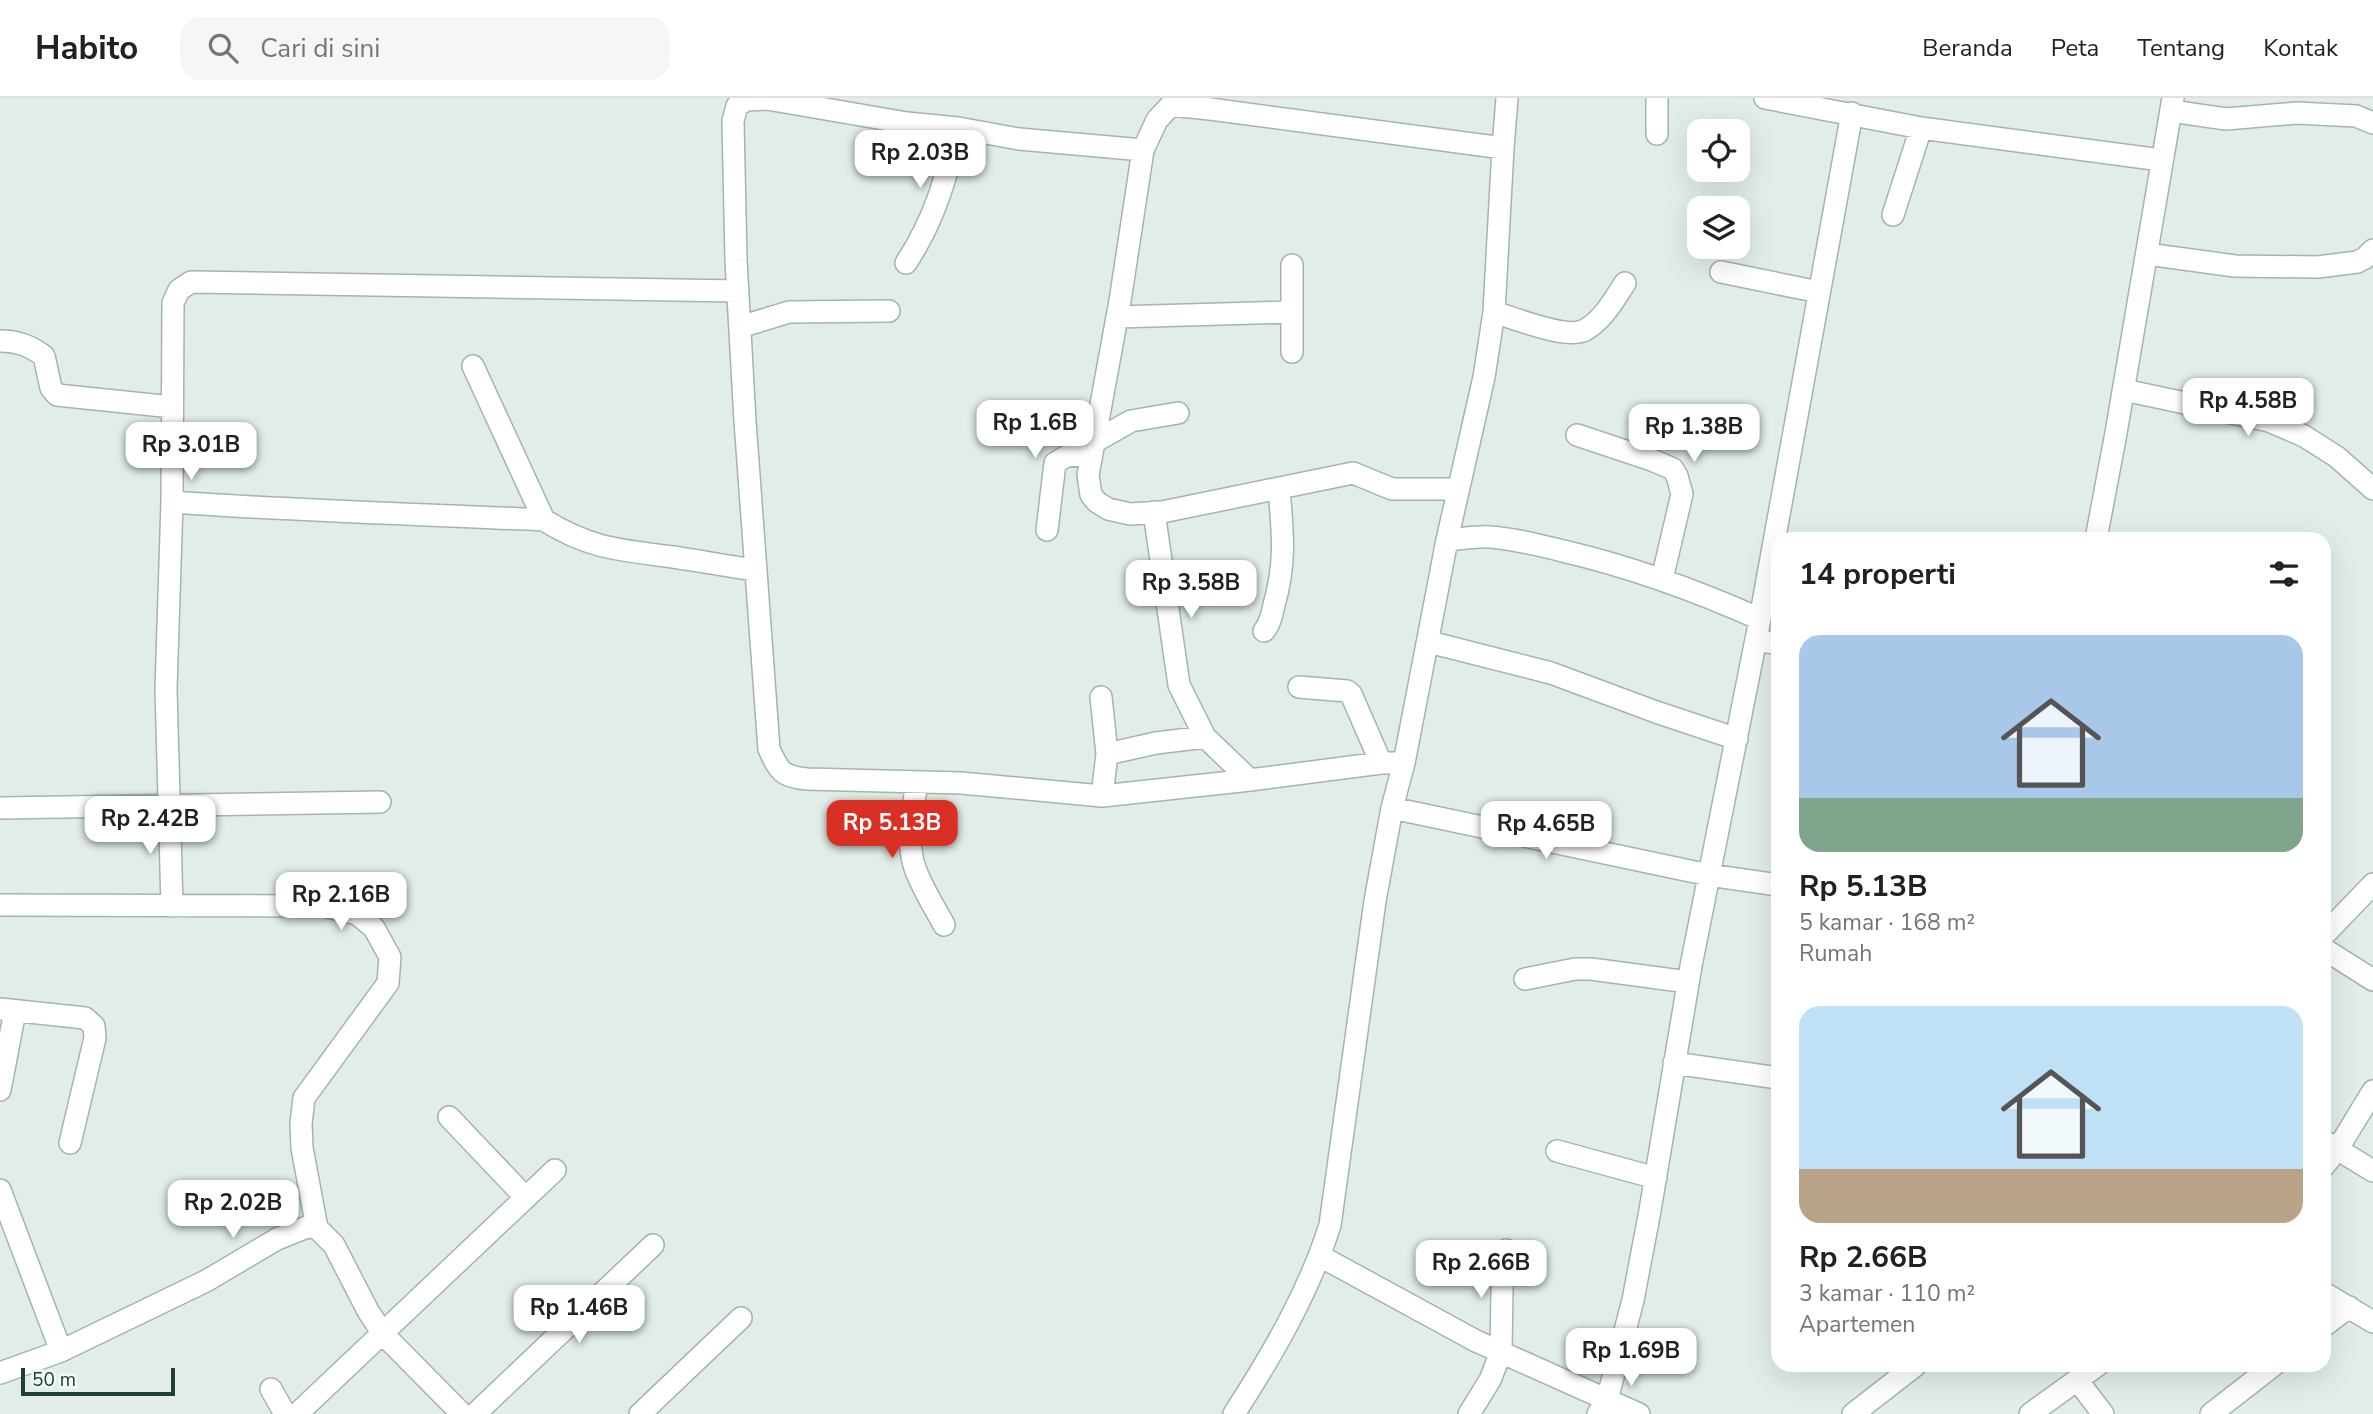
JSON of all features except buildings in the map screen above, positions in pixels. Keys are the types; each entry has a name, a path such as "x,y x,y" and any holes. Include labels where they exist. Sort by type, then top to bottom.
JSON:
{"street":[{"path":"1234,1414 1269,1359 1320,1256 1330,1225 1373,915 1392,808 1404,763 1447,540 1484,377 1493,312 1507,98"},
{"path":"1657,98 1657,134"},
{"path":"1765,98 1921,128 2161,160"},
{"path":"1143,150 1019,139 958,128 907,124 766,99 746,100 737,106 733,121 738,291 754,570 769,749 776,765 789,777 831,781 997,785 1102,796 1381,763 1404,763"},
{"path":"1458,489 1392,489 1353,473 1279,490 1130,514 1108,509 1097,502 1091,495 1088,475 1117,317 1143,150 1168,102 1503,148"},
{"path":"2097,532 2172,104 2226,119 2297,113 2356,116 2373,123"},
{"path":"1776,532 1852,113"},
{"path":"906,263 930,223 944,186 958,128"},
{"path":"1893,215 1921,128"},
{"path":"2147,254 2235,266 2318,268 2357,262 2373,250"},
{"path":"1292,265 1292,352"},
{"path":"1721,272 1819,292"},
{"path":"173,906 166,689 172,502 173,303 179,290 191,282 738,291"},
{"path":"1493,312 1563,333 1584,331 1606,313 1625,284"},
{"path":"740,327 789,312 889,311"},
{"path":"1117,317 1292,312"},
{"path":"0,341 15,341 44,356 51,388 57,395 172,407"},
{"path":"472,366 544,520"},
{"path":"2124,390 2269,421 2304,436 2337,457 2373,489"},
{"path":"1048,530 1055,463 1067,456 1093,448 1131,421 1178,412"},
{"path":"1577,435 1673,469 1682,494 1662,579"},
{"path":"1264,631 1272,615 1281,579 1284,552 1279,490"},
{"path":"172,502 299,511 352,510 544,520 568,535 598,546 754,570"},
{"path":"1154,512 1180,685 1205,737 1250,780"},
{"path":"1447,540 1489,537 1526,542 1662,579 1710,597 1771,639"},
{"path":"1602,1407 1633,1300 1688,982 1771,558"},
{"path":"1429,642 1551,673 1737,739"},
{"path":"1299,687 1347,691 1381,763"},
{"path":"1101,697 1107,754 1102,796"},
{"path":"1107,754 1156,743 1205,737"},
{"path":"917,782 910,842 915,866 944,925"},
{"path":"0,808 380,802"},
{"path":"1392,808 1709,875 1771,884"},
{"path":"2331,921 2373,884"},
{"path":"0,905 324,906 357,914 374,928 390,957 388,983 304,1098 302,1148 317,1228 334,1245 383,1334 462,1414"},
{"path":"2331,953 2373,980"},
{"path":"1525,979 1574,969 1591,969 1688,982"},
{"path":"0,1090 7,1010 85,1018 93,1026 95,1038 70,1143"},
{"path":"1674,1063 1771,1077"},
{"path":"2331,1148 2373,1091"},
{"path":"449,1117 526,1198"},
{"path":"1557,1151 1656,1178"},
{"path":"2331,1153 2373,1171"},
{"path":"297,1414 555,1170"},
{"path":"0,1190 61,1351"},
{"path":"0,1373 61,1351 206,1282 277,1239 307,1227 317,1228"},
{"path":"475,1414 653,1245"},
{"path":"1469,1414 1490,1380 1501,1352 1506,1250"},
{"path":"1320,1256 1602,1407 1639,1414"},
{"path":"2331,1297 2373,1322"},
{"path":"2331,1321 2349,1307"},
{"path":"640,1414 741,1318"},
{"path":"1853,1414 1907,1372"},
{"path":"2030,1414 2089,1372"},
{"path":"2211,1414 2265,1372"},
{"path":"2078,1381 2103,1414"},
{"path":"271,1390 285,1414"}]}
